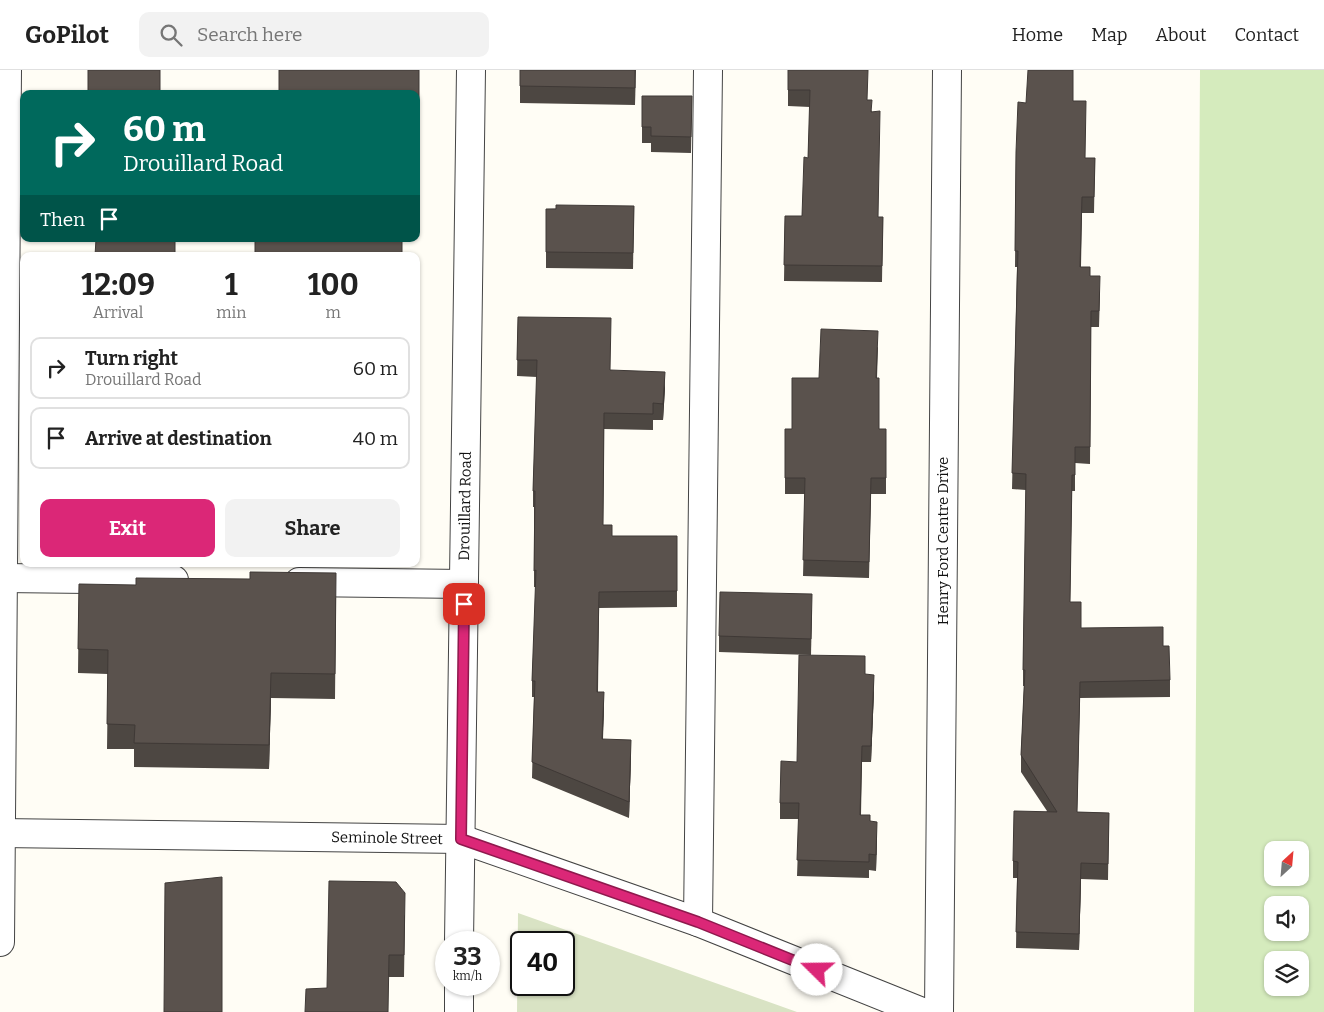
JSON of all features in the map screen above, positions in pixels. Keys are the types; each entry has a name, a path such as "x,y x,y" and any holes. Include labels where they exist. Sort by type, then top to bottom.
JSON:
{"street":[{"path":"0,942 7,70"},
{"name":"Drouillard Road","path":"459,931 471,70"},
{"path":"698,922 708,70"},
{"name":"Henry Ford Centre Drive","path":"939,1012 947,70"},
{"path":"3,578 203,580"},
{"path":"272,581 464,584"},
{"name":"Seminole Street","path":"0,833 461,839 698,922 922,1012"},
{"path":"459,996 459,1012"}],"green space":[{"path":"1200,70 1324,70 1324,1012 1194,1012"},
{"path":"518,913 569,931 518,931"},
{"path":"575,933 797,1012 517,1012 517,996 575,996"}],"building":[{"path":"88,70 160,70 160,90 88,90"},
{"path":"279,70 419,70 419,90 279,90"},
{"path":"520,70 635,70 635,88 520,86"},
{"path":"788,70 868,70 867,100 872,100 871,112 880,111 878,217 883,217 882,266 784,265 785,216 802,216 804,157 808,158 810,90 788,90"},
{"path":"1028,70 1073,70 1073,101 1086,101 1085,158 1095,158 1094,197 1082,197 1080,267 1090,267 1090,276 1100,276 1099,311 1091,311 1090,447 1075,447 1075,475 1072,475 1070,602 1081,602 1081,628 1163,627 1163,646 1169,646 1170,680 1080,682 1077,812 1109,813 1108,864 1081,863 1079,934 1016,932 1018,862 1013,861 1014,811 1057,812 1021,755 1025,670 1023,670 1026,474 1012,473 1018,251 1015,251 1016,152 1018,102 1026,103"},
{"path":"642,96 692,96 691,137 651,136 651,127 642,127"},
{"path":"556,205 634,206 633,253 546,252 546,209 556,209"},
{"path":"96,242 175,242 175,252 95,252"},
{"path":"255,242 402,242 402,252 255,252"},
{"path":"518,317 611,318 610,370 665,372 663,404 653,403 653,414 604,413 603,525 612,525 612,536 677,536 677,591 599,592 597,692 604,692 602,739 631,740 629,802 532,762 535,681 532,681 536,570 534,571 535,491 533,491 537,360 517,360"},
{"path":"821,329 878,331 876,378 879,378 879,429 886,429 886,478 871,478 869,562 803,560 805,478 785,478 785,429 792,429 792,378 819,378"},
{"path":"250,572 336,573 335,674 271,673 269,745 134,743 135,725 107,724 108,650 78,649 79,584 136,585 136,578 250,579"},
{"path":"720,592 812,594 811,639 719,636"},
{"path":"799,655 865,656 865,674 874,675 871,746 862,746 860,815 870,815 870,821 877,822 876,855 869,854 869,862 797,860 799,803 780,803 781,761 797,762"},
{"path":"222,877 222,1012 164,1012 165,883"},
{"path":"329,881 396,882 405,893 404,955 389,955 388,1012 305,1012 306,989 327,988"}],"route":[{"path":"464,604 460,780 461,839 698,922 817,970"}]}
